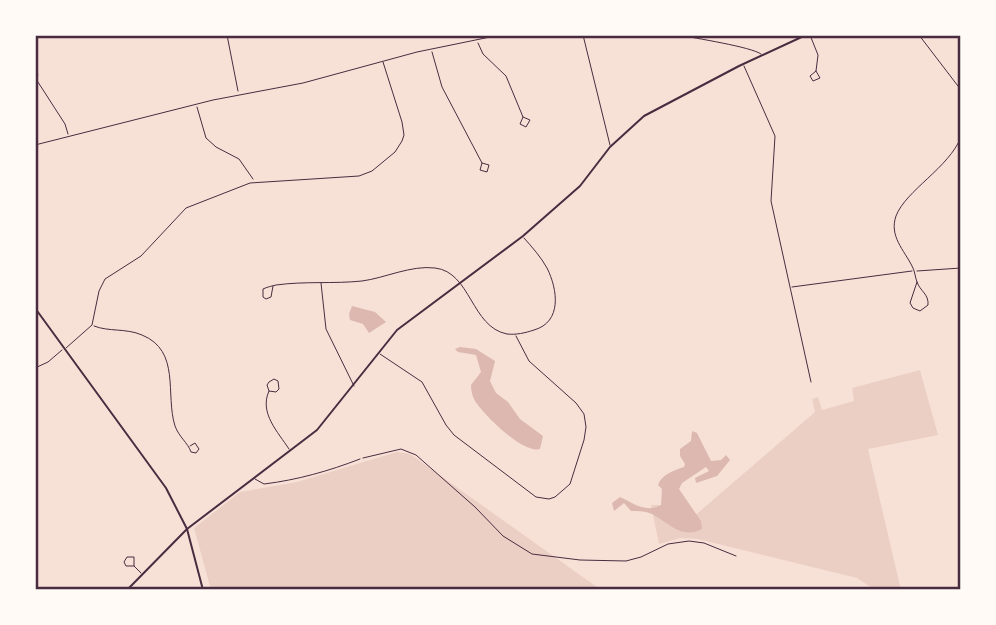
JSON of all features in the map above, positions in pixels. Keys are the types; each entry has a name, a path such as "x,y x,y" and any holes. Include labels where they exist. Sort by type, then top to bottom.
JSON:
{"street":[{"path":"227,35 239,94"},
{"path":"35,145 239,94 303,83 431,49 500,35"},
{"path":"583,35 610,147"},
{"path":"679,35 749,48 762,55"},
{"path":"127,590 187,529 317,430 404,323 523,236 580,186 610,147 650,112 806,35"},
{"path":"810,35 818,55 816,71"},
{"path":"919,35 961,90"},
{"path":"478,41 483,54 506,76 523,117"},
{"path":"431,49 442,87 482,163"},
{"path":"35,368 44,364 92,325 99,290 110,274 141,256 186,208 254,182 359,176 372,171 395,152 402,141 404,128 383,62"},
{"path":"743,64 775,136 770,199 811,382"},
{"path":"35,70 38,75 35,79 65,124 68,136"},
{"path":"197,104 206,138 216,147 239,159 254,182"},
{"path":"917,282 910,303 920,310 926,308 929,302 895,236 896,217 905,202 952,153 961,137"},
{"path":"273,286 362,281 436,268 453,276 486,323 503,333 536,330 552,319 555,306 548,270 523,236"},
{"path":"790,287 914,271 961,268"},
{"path":"321,283 326,329 354,386"},
{"path":"35,307 158,476 187,529 203,590"},
{"path":"92,325 142,335 159,346 170,370 172,415 176,428 184,443 190,446"},
{"path":"379,353 422,382 454,435 530,494 549,499 561,494 573,478 584,440 586,421 576,403 529,361 515,334"},
{"path":"269,391 266,411 290,451"},
{"path":"253,477 268,484 401,449 416,455 475,507 503,537 523,550 537,555 626,561 668,544 689,541 704,543 736,556"},
{"path":"134,566 143,575"}],"shaded area":[{"path":"352,306 375,312 386,322 369,333 363,324 350,320"},
{"path":"455,349 476,349 495,361 490,381 496,393 508,402 520,419 543,436 540,449 524,446 514,440 495,424 475,401 471,385 481,372 476,355"},
{"path":"920,370 938,435 868,449 901,590 875,590 857,578 698,539 680,538 659,544 651,505 676,505 692,518 815,412 812,399 818,397 822,410 854,401 852,388"},
{"path":"692,431 697,433 711,461 721,460 726,455 730,460 717,476 696,483 695,478 709,471 706,467 682,483 679,489 701,521 702,529 683,532 651,514 631,511 624,503 614,511 612,503 620,497 645,508 661,505 662,489 658,485 672,471 684,467 680,449 691,441"},
{"path":"397,452 410,454 601,590 211,590 194,528 240,492 297,482"}]}
